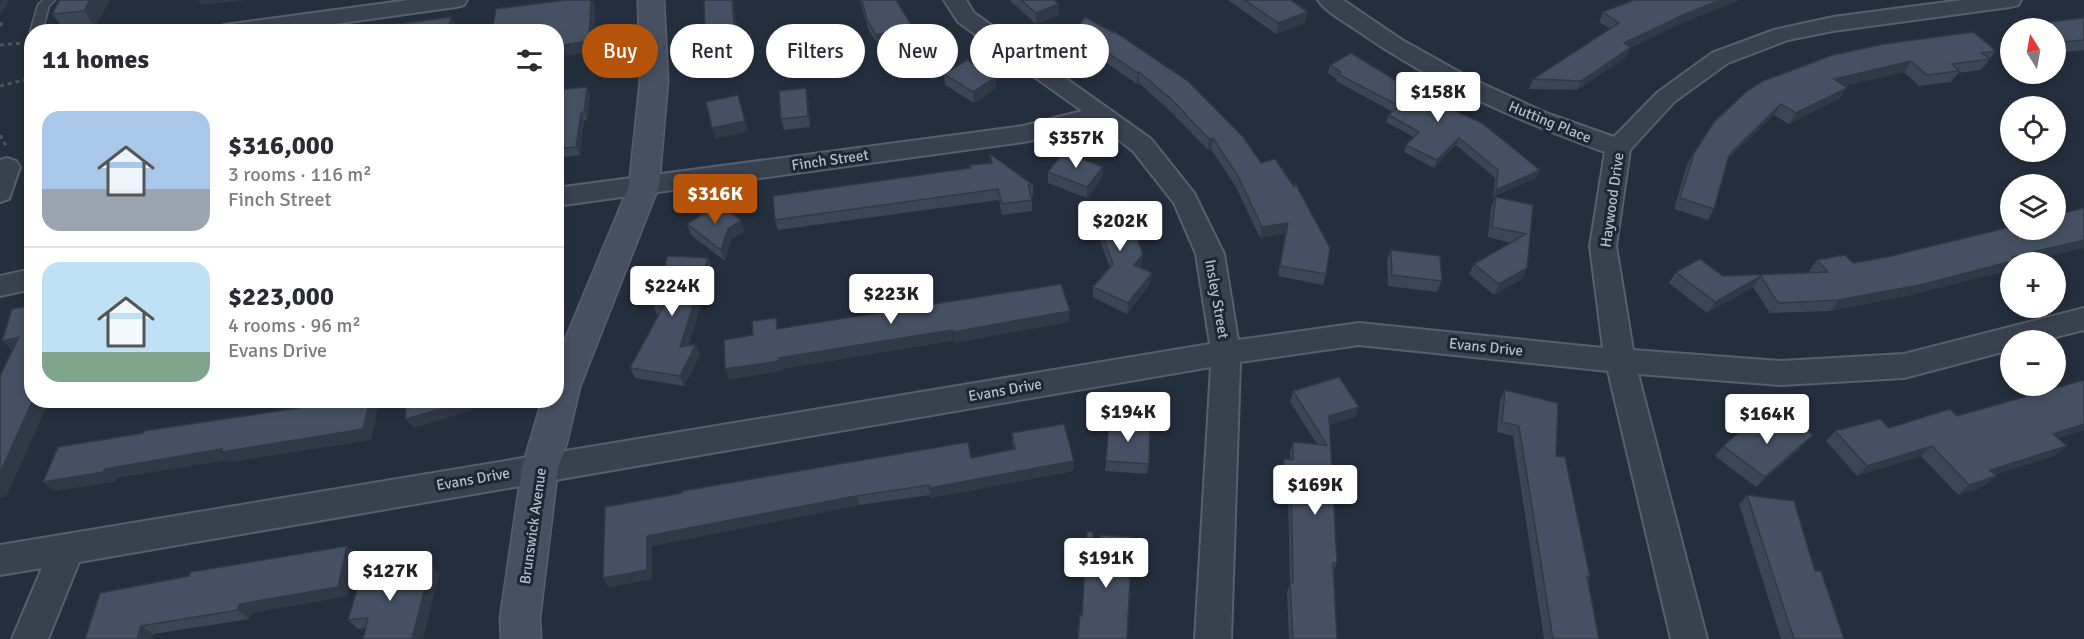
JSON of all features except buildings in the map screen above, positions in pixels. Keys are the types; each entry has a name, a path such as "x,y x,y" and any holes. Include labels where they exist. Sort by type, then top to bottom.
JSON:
{"street":[{"path":"283,24 456,0"},
{"name":"Brunswick Avenue","path":"564,385 644,186 654,81 651,0"},
{"name":"Insley Street","path":"955,0 966,17 1142,145 1185,199 1210,254 1226,353 1213,639"},
{"name":"Hutting Place","path":"1329,0 1358,22 1415,58 1512,108 1618,148"},
{"name":"Haywood Drive","path":"1689,639 1620,361 1603,246 1618,148 1666,97 1720,58 1782,35 1833,24 2010,0"},
{"name":"Finch Street","path":"564,196 1023,134 1058,127 1101,113"},
{"path":"0,193 7,167"},
{"path":"0,286 24,281"},
{"name":"Evans Drive","path":"0,560 1226,353 1359,334 1620,361 1780,373 1904,366 2084,319"},
{"name":"Brunswick Avenue","path":"520,639 520,618 540,468 558,408"},
{"path":"30,639 67,549"}],"lane":[{"path":"38,24 44,5 49,0"}],"path":[{"path":"0,26 4,20"},
{"path":"0,45 24,43"},
{"path":"0,86 24,80"}]}
